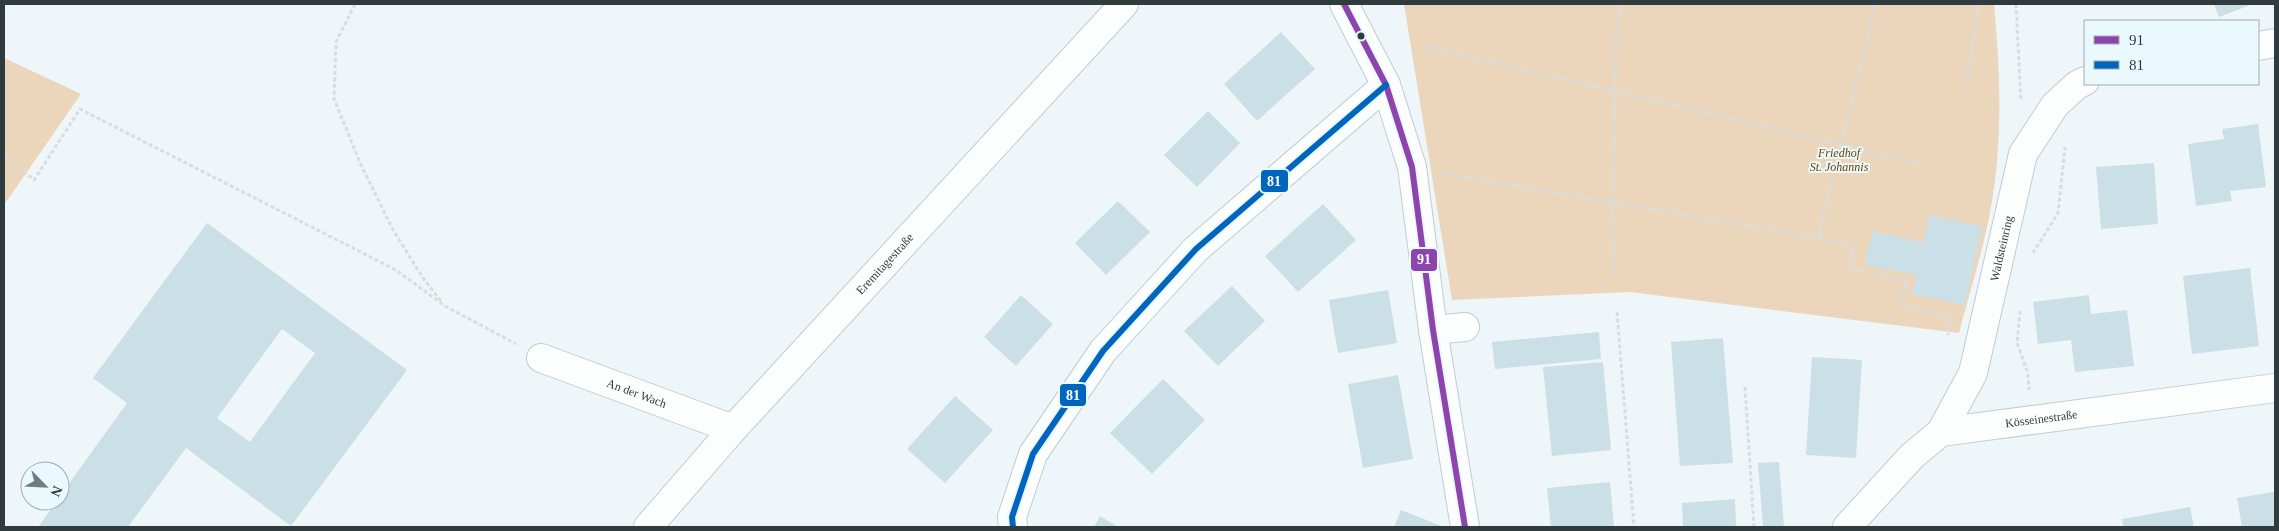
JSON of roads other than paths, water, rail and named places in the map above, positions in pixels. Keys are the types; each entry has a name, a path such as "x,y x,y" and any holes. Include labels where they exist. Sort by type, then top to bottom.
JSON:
{"street":[{"name":"Eremitagestraße","path":"648,527 733,429 1124,4"},
{"path":"1344,4 1386,85 1412,167 1434,330 1465,527"},
{"path":"2259,46 2275,43"},
{"name":"Waldsteinring","path":"1941,432 1973,373 2023,154 2055,105 2077,85 2084,82"},
{"path":"1013,527 1012,517 1033,454 1103,351 1196,249 1386,85"},
{"path":"1434,330 1465,327"},
{"name":"An der Wach","path":"541,358 733,429"},
{"name":"Kösseinestraße","path":"1941,432 2275,388"},
{"path":"1847,527 1912,456 1941,432"}],"park label":[{"name":"Friedhof St. Johannis","path":"1839,160"}]}
